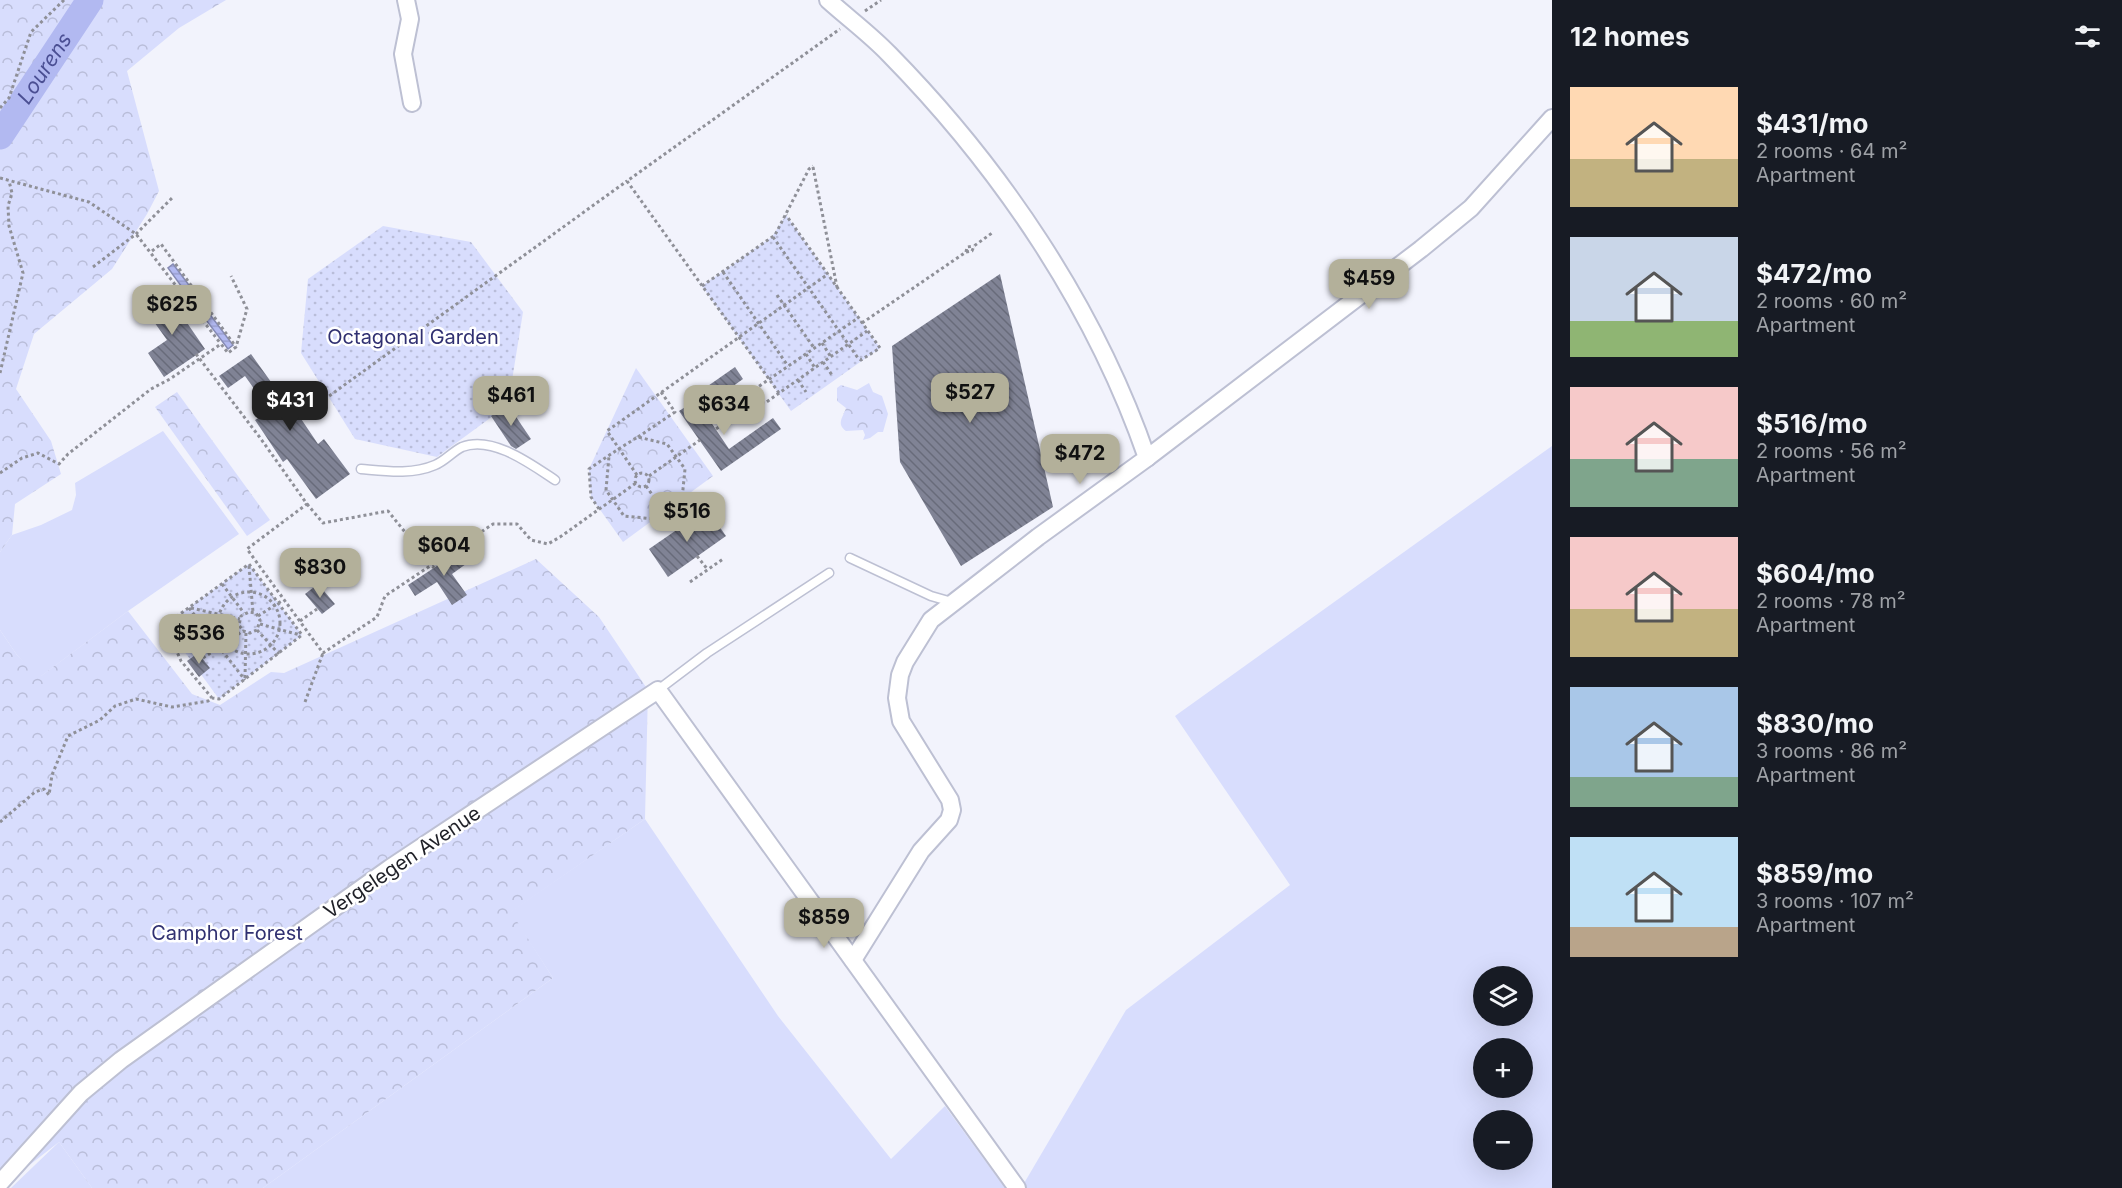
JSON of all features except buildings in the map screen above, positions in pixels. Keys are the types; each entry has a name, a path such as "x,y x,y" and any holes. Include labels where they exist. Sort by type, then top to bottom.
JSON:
{"street":[{"path":"406,0 410,19 403,54 412,104"},
{"path":"828,0 888,52 928,95 1017,207 1055,265 1093,332 1133,417 1148,458"},
{"path":"853,960 921,850 946,824 951,815 950,800 901,721 897,698 900,675 905,663 931,620 1038,537 1148,458 1421,249 1471,208 1552,118"},
{"path":"658,690 1017,1188"},
{"name":"Vergelegen Avenue","path":"0,1183 81,1093 120,1060 390,868 658,690"}],"lane":[{"path":"361,470 407,472 435,465 463,447 483,444 524,459 555,480"},
{"path":"850,558 931,596 952,602"},
{"name":"Vergelegen Avenue","path":"658,690 707,653 829,573"}],"path":[{"path":"0,108 9,98 31,32 64,0"},
{"path":"300,417 881,0"},
{"path":"702,286 772,237 809,169 813,166 838,289"},
{"path":"0,178 89,202 136,234 152,251 228,353 236,347 247,309 231,276"},
{"path":"0,373 23,273 9,226 8,206 12,193 7,180"},
{"path":"627,181 779,393"},
{"path":"93,267 136,234 173,197"},
{"path":"772,237 861,360 880,348 786,215"},
{"path":"862,323 966,252 972,251 974,246 992,233"},
{"path":"152,251 161,244 236,347"},
{"path":"723,273 788,366"},
{"path":"638,474 608,431 828,274"},
{"path":"777,295 813,348"},
{"path":"195,310 204,303"},
{"path":"754,402 755,389 858,318"},
{"path":"716,429 754,402 765,403 867,331"},
{"path":"821,343 831,357"},
{"path":"0,473 22,458 38,453 59,464 68,454 151,389 170,380 221,344"},
{"path":"196,354 323,523 388,511 433,566"},
{"path":"806,354 815,368"},
{"path":"823,362 832,375"},
{"path":"798,380 806,392"},
{"path":"599,510 591,497 589,469 675,412 661,392"},
{"path":"609,456 606,490 624,516 654,519 665,512 682,499 685,469 667,444 638,437"},
{"path":"265,445 268,439"},
{"path":"649,476 700,440"},
{"path":"638,474 644,473 649,476"},
{"path":"636,483 635,479 638,474"},
{"path":"646,486 649,476"},
{"path":"305,702 323,653 377,617 386,596 493,524 517,524 531,540 548,544 636,483"},
{"path":"636,483 642,487 646,486"},
{"path":"646,486 677,529"},
{"path":"307,504 247,549 323,653"},
{"path":"697,556 708,570"},
{"path":"690,582 723,559"},
{"path":"212,698 192,671 181,661 165,625 249,564"},
{"path":"249,564 253,612"},
{"path":"249,564 276,605 302,635"},
{"path":"222,584 244,613"},
{"path":"251,593 266,597 276,605 280,629 271,645 256,653 246,654 234,651 225,644 218,628 218,614 232,598 236,595 251,593"},
{"path":"258,616 284,600"},
{"path":"189,608 240,619"},
{"path":"189,608 245,680"},
{"path":"300,621 317,609"},
{"path":"245,680 245,631 239,625 244,613 253,612 258,616 260,624 257,630"},
{"path":"260,624 302,635"},
{"path":"257,630 279,654"},
{"path":"202,658 245,631 257,630"},
{"path":"0,822 34,792 44,789 50,795 52,775 68,736 100,720 115,706 136,699 172,707 208,701 212,698 219,699 302,635"}],"green space":[{"path":"0,0 226,0 179,28 127,71 159,191 112,269 34,334 16,389 51,441 61,474 15,504 12,535 0,552"},
{"path":"786,215 880,348 791,411 702,286 772,237"},
{"name":"Octagonal Garden","path":"383,226 471,242 523,312 508,405 437,457 355,439 301,353 308,279"},
{"path":"636,368 713,476 623,542 591,497 589,469"},
{"path":"869,383 873,392 882,396 888,414 883,432 878,432 863,440 865,435 863,430 846,431 841,426 846,408 837,401 837,388 841,385 857,390"},
{"path":"177,392 270,520 247,536 155,407"},
{"path":"163,431 239,534 128,611 40,677 17,655 0,630 0,552 12,535 41,525 72,510 76,495 75,483"},
{"path":"1552,446 1552,1188 1025,1188 1023,1185 1126,1010 1290,885 1175,716"},
{"name":"Camphor Forest","path":"536,559 599,617 648,690 645,819 511,912 553,978 263,1188 92,1188 59,1142 0,1188 0,630 17,655 41,676 128,611 192,694 220,705 271,672 284,673"},
{"path":"249,564 302,635 219,699 165,625"},
{"path":"645,819 778,1016 891,1159 945,1106 1005,1188 263,1188 553,978 510,912"},
{"path":"59,1142 92,1188 11,1188"}],"water":[{"path":"173,264 201,301 195,305 168,268"},
{"path":"205,308 233,345 228,349 200,312"}],"waterway":[{"name":"Lourens","path":"0,136 90,0"}]}
